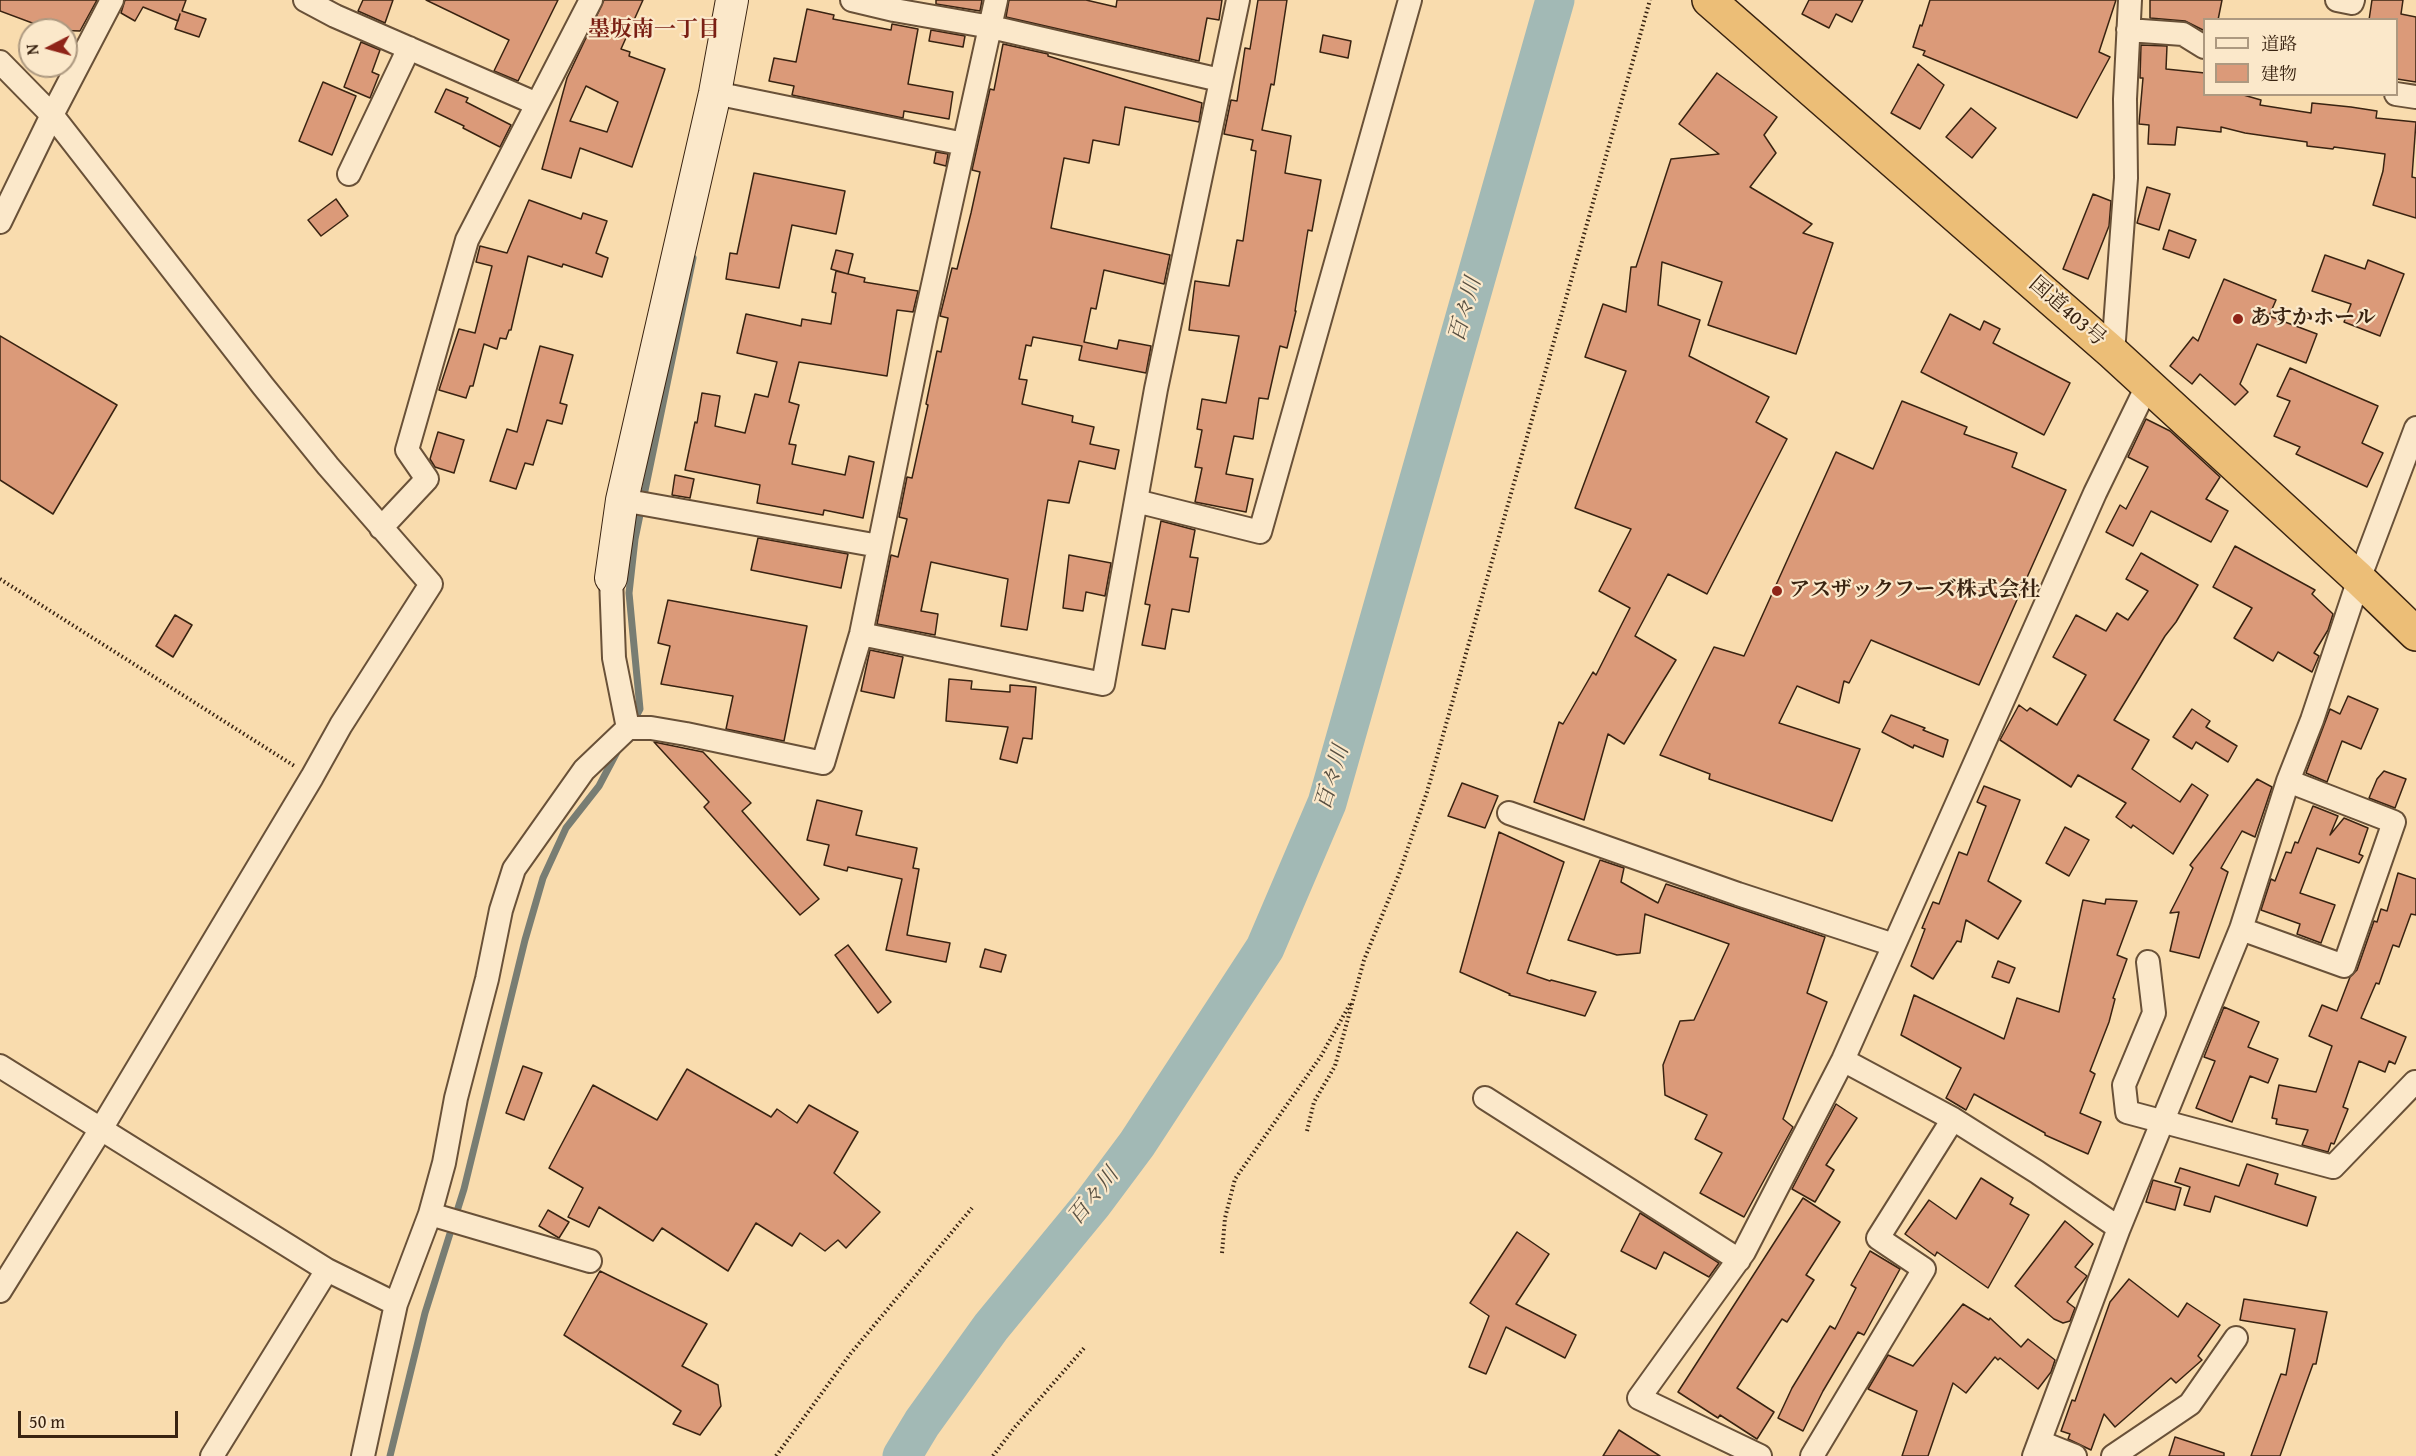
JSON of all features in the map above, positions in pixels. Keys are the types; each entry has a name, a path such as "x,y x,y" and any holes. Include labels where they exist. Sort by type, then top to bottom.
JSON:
{"highway":[{"name":"国道403号","path":"1709,0 2148,384 2415,630"}],"street":[{"path":"0,222 112,0"},
{"path":"305,0 537,104"},
{"path":"381,528 427,479 407,450 467,240 591,0"},
{"path":"628,728 614,658 611,578 622,500 715,93 732,0"},
{"path":"852,0 894,10 991,27 1220,80"},
{"path":"363,1456 396,1304 430,1214 444,1163 456,1098 487,979 501,910 514,869 584,770 628,728 651,728 686,734 824,764 861,634 924,321 996,0"},
{"path":"861,634 1103,684 1156,389 1238,0"},
{"path":"1136,501 1260,532 1410,0"},
{"path":"2113,353 2126,178 2130,0"},
{"path":"2337,0 2352,3 2353,0"},
{"path":"2128,30 2183,34 2203,46"},
{"path":"349,174 409,48"},
{"path":"0,62 52,115 263,386 381,528 431,584 340,724 312,777 101,1129 0,1291"},
{"path":"715,93 964,144"},
{"path":"2398,94 2416,97"},
{"path":"1760,1456 1639,1398 1739,1260 1843,1060 2095,493 2148,384"},
{"path":"2075,1456 2037,1449 2119,1228 2241,929 2288,781 2312,720 2359,579 2416,428"},
{"path":"622,500 879,546"},
{"path":"2241,929 2344,966 2394,822 2288,781"},
{"path":"1509,813 1737,894 1894,945"},
{"path":"2148,962 2154,1013 2124,1085 2127,1112 2333,1167 2415,1082"},
{"path":"1843,1060 1953,1119 2037,1172 2119,1228"},
{"path":"0,1066 327,1270 396,1304"},
{"path":"1485,1098 1739,1260"},
{"path":"1812,1456 1924,1269 1878,1238 1953,1119"},
{"path":"430,1214 590,1261"},
{"path":"212,1456 327,1270"},
{"path":"2113,1456 2190,1404 2236,1338"}],"path":[{"path":"1307,1131 1314,1102 1335,1066 1364,960 1399,874 1427,792 1650,0"},
{"path":"0,579 312,777"},
{"path":"1222,1253 1224,1218 1235,1179 1321,1056 1353,998"},
{"path":"776,1456 851,1353 972,1208"},
{"path":"993,1456 1015,1427 1085,1347"}],"building":[{"path":"0,0 97,0 80,31 78,31 78,18 19,18 0,11"},
{"path":"125,0 186,0 182,11 206,19 199,37 175,29 178,21 143,7 135,21 121,13"},
{"path":"363,0 393,0 385,23 358,11"},
{"path":"426,0 558,0 518,81 494,71 509,40"},
{"path":"604,0 643,0 621,49 630,52 629,56 665,69 632,167 580,148 571,178 542,169 567,78","holes":["586,86 618,102 607,132 570,121"]},
{"path":"936,0 982,0 980,11 936,4"},
{"path":"1009,0 1086,0 1116,7 1117,0 1222,0 1219,20 1207,18 1199,61 1006,17"},
{"path":"1258,0 1287,0 1274,85 1271,84 1262,130 1291,136 1285,173 1321,180 1312,231 1308,230 1296,311 1287,348 1280,346 1268,399 1259,398 1253,439 1234,436 1226,474 1253,479 1246,512 1195,502 1202,468 1195,467 1202,430 1197,429 1202,399 1226,403 1239,336 1189,330 1195,281 1229,286 1237,240 1243,241 1256,151 1251,150 1253,140 1224,134 1231,100 1237,101 1245,48 1250,49"},
{"path":"1809,0 1863,0 1852,22 1836,14 1829,28 1802,14"},
{"path":"1930,0 2116,0 2099,52 2110,57 2077,118 1923,55 1925,51 1913,47"},
{"path":"2150,0 2222,0 2218,18 2203,18 2203,30 2185,21 2150,18"},
{"path":"2372,0 2403,0 2401,14 2416,17 2416,82 2398,79 2398,18 2369,18"},
{"path":"807,9 834,15 833,19 891,30 892,24 918,29 908,84 953,92 949,119 904,111 903,118 792,95 794,86 769,81 774,58 796,62"},
{"path":"931,30 965,36 963,47 929,41"},
{"path":"1323,35 1351,41 1348,58 1320,52"},
{"path":"361,42 380,50 372,72 379,75 370,98 344,87"},
{"path":"1003,44 1048,54 1048,56 1202,103 1199,122 1125,107 1119,145 1093,140 1089,163 1064,158 1051,228 1170,255 1164,284 1104,270 1096,309 1091,308 1084,342 1117,349 1119,340 1151,346 1146,373 1079,360 1082,346 1033,337 1031,346 1026,345 1019,379 1027,380 1022,404 1073,416 1072,422 1094,427 1090,444 1119,450 1115,469 1079,461 1069,503 1048,500 1027,630 1001,626 1008,579 931,562 921,611 938,614 935,635 877,624 891,555 898,557 907,519 899,517 907,477 912,478 937,351 941,352 948,318 940,316 952,268 957,269 971,213 980,172 972,170 990,89 994,90"},
{"path":"2141,45 2167,46 2166,69 2203,73 2203,96 2247,96 2261,100 2260,105 2311,113 2312,103 2351,107 2377,111 2376,118 2416,122 2412,177 2416,178 2416,218 2373,205 2383,171 2385,154 2307,146 2307,142 2221,127 2221,132 2177,127 2175,145 2148,144 2149,125 2139,124 2143,78 2140,78"},
{"path":"1918,64 1944,85 1920,129 1891,113"},
{"path":"1717,73 1777,117 1764,135 1776,153 1750,187 1812,224 1803,233 1833,243 1796,354 1708,325 1722,282 1662,262 1658,305 1700,320 1689,356 1769,397 1756,422 1787,439 1707,594 1668,574 1635,636 1676,660 1624,744 1608,734 1584,820 1534,802 1559,722 1563,724 1593,672 1596,675 1630,608 1599,591 1631,529 1575,508 1626,371 1585,357 1603,304 1626,312 1631,267 1636,267 1671,159 1719,154 1679,124"},
{"path":"323,82 356,96 332,155 299,141"},
{"path":"446,89 468,98 466,102 511,125 500,147 435,112"},
{"path":"1971,108 1996,128 1972,158 1946,137"},
{"path":"936,152 948,154 946,166 934,163"},
{"path":"754,173 845,191 836,234 792,225 779,288 726,279 730,253 737,254"},
{"path":"2147,187 2170,194 2159,230 2137,223"},
{"path":"2093,194 2111,201 2109,226 2088,279 2063,269"},
{"path":"336,199 348,216 321,236 308,220"},
{"path":"529,200 581,219 583,213 607,221 596,253 608,258 602,277 563,264 562,267 528,256 511,330 506,339 500,338 497,349 484,344 473,386 470,386 466,398 439,390 459,329 475,333 492,266 476,262 480,246 507,253"},
{"path":"2169,230 2196,240 2189,258 2163,249"},
{"path":"836,250 853,254 848,274 831,269"},
{"path":"2325,255 2365,269 2368,260 2404,274 2380,336 2344,322 2351,304 2312,291"},
{"path":"836,271 865,278 864,282 918,291 913,312 897,310 887,376 799,362 789,402 799,405 789,444 796,445 792,464 845,475 849,456 874,462 863,518 824,510 823,515 757,503 760,485 685,470 702,393 720,396 715,426 745,433 755,394 768,397 777,362 737,353 746,314 801,326 802,319 831,324 836,293 832,292"},
{"path":"2224,279 2276,300 2269,316 2317,334 2306,363 2257,344 2240,384 2248,392 2235,405 2200,374 2192,384 2170,366 2193,337 2198,341"},
{"path":"1950,314 1980,330 1984,321 2000,329 1993,343 2070,383 2044,435 1921,372"},
{"path":"0,336 117,405 53,514 0,480"},
{"path":"540,346 573,355 560,403 567,405 562,424 547,420 533,465 525,463 516,489 490,481 507,429 517,432"},
{"path":"2290,368 2378,406 2362,443 2383,453 2367,487 2296,454 2300,447 2274,436 2290,401 2277,396"},
{"path":"1902,401 1967,427 1964,434 2017,453 2012,467 2066,490 1979,685 1871,640 1849,683 1844,681 1839,703 1797,686 1779,723 1860,749 1832,821 1709,779 1710,774 1660,755 1714,647 1744,656 1836,452 1873,469"},
{"path":"2146,419 2170,431 2220,477 2206,499 2228,511 2211,542 2151,511 2133,546 2106,532 2120,505 2126,509 2148,467 2128,457"},
{"path":"438,432 464,440 454,473 435,467 430,459"},
{"path":"675,475 694,479 690,498 672,495"},
{"path":"1161,521 1195,530 1190,557 1198,558 1189,612 1172,609 1165,649 1142,645 1150,605 1145,604"},
{"path":"758,538 848,554 841,588 751,570"},
{"path":"2235,546 2315,590 2312,594 2333,614 2328,630 2314,653 2319,656 2312,672 2278,652 2273,661 2234,638 2252,608 2213,587"},
{"path":"2141,553 2198,585 2114,720 2149,740 2132,769 2180,802 2192,784 2208,795 2173,854 2133,825 2131,828 2116,817 2126,803 2078,775 2071,787 2000,740 2019,705 2027,711 2030,708 2057,725 2086,675 2053,657 2076,615 2106,631 2117,613 2128,620 2148,591 2126,579"},
{"path":"1069,555 1111,563 1105,596 1086,592 1083,611 1063,608"},
{"path":"668,600 807,626 784,741 726,729 733,696 661,684 670,646 658,643"},
{"path":"175,615 192,625 173,657 156,646"},
{"path":"870,650 903,657 894,698 861,691"},
{"path":"949,679 972,681 971,689 1010,692 1010,685 1036,687 1032,739 1023,738 1017,763 1000,759 1008,727 946,721"},
{"path":"2348,696 2378,709 2361,749 2342,741 2327,782 2306,773 2330,709 2340,714"},
{"path":"2192,709 2210,721 2206,727 2237,746 2228,762 2196,742 2192,749 2173,737"},
{"path":"1891,715 1948,740 1943,757 1914,745 1913,748 1882,732"},
{"path":"654,742 703,752 751,803 742,811 819,899 800,915 704,807 709,802"},
{"path":"2384,771 2406,779 2395,808 2369,798 2377,779"},
{"path":"2257,779 2272,787 2255,837 2242,831 2221,868 2228,872 2199,958 2170,951 2179,912 2170,913 2193,868 2190,865"},
{"path":"1462,783 1498,796 1485,828 1448,816"},
{"path":"1984,786 2020,800 1988,881 2021,901 1998,939 1966,920 1961,942 1957,941 1933,979 1911,966 1925,929 1922,928 1933,902 1939,904 1959,852 1967,855 1986,806 1977,802"},
{"path":"817,800 862,811 856,835 917,848 913,868 919,869 907,935 950,943 946,962 886,950 902,879 848,867 847,871 824,865 829,845 807,840"},
{"path":"2313,806 2338,816 2330,835 2344,818 2368,828 2359,854 2363,856 2359,863 2317,848 2300,893 2335,905 2321,943 2297,934 2300,924 2261,910 2271,879 2275,881 2286,852 2291,853 2295,842 2298,843"},
{"path":"2065,827 2089,840 2069,876 2046,863"},
{"path":"1499,832 1564,862 1527,973 1596,992 1585,1016 1509,995 1460,972"},
{"path":"1600,860 1624,868 1621,882 1658,903 1666,884 1825,937 1807,993 1827,1002 1783,1119 1793,1127 1744,1217 1700,1193 1722,1153 1695,1139 1707,1115 1665,1095 1663,1065 1680,1021 1694,1020 1729,944 1645,914 1640,953 1617,955 1568,940"},
{"path":"2398,873 2416,879 2416,915 2411,914 2399,947 2393,945 2379,984 2376,983 2361,1018 2406,1037 2395,1064 2389,1061 2385,1072 2359,1061 2343,1107 2348,1109 2334,1144 2331,1143 2328,1152 2302,1145 2308,1130 2276,1124 2277,1119 2272,1118 2279,1085 2316,1092 2332,1046 2309,1036 2322,1005 2337,1011 2350,977 2357,970 2374,921 2377,922 2381,909 2387,911"},
{"path":"2106,899 2137,901 2117,955 2127,959 2113,998 2115,999 2109,1022 2090,1071 2095,1074 2080,1113 2101,1122 2088,1154 2045,1135 1974,1094 1966,1110 1946,1098 1961,1068 1901,1035 1914,995 2004,1039 2017,998 2059,1012 2083,900 2105,904"},
{"path":"848,945 891,1002 878,1013 835,955"},
{"path":"985,949 1006,955 1001,972 980,967"},
{"path":"1998,961 2015,968 2009,983 1992,977"},
{"path":"2224,1007 2259,1022 2248,1047 2278,1059 2268,1083 2250,1076 2232,1122 2196,1108 2215,1061 2204,1057"},
{"path":"523,1066 542,1073 524,1120 506,1113"},
{"path":"687,1069 771,1117 777,1109 797,1123 809,1105 858,1132 834,1173 880,1212 846,1248 838,1240 825,1251 800,1233 792,1246 756,1223 728,1271 662,1228 653,1241 599,1207 589,1227 568,1217 583,1188 549,1168 593,1085 657,1120"},
{"path":"1836,1104 1857,1118 1826,1165 1834,1170 1815,1202 1792,1189"},
{"path":"2247,1164 2278,1174 2275,1184 2316,1197 2307,1226 2215,1196 2210,1212 2184,1205 2190,1187 2175,1182 2180,1168 2239,1186"},
{"path":"1981,1178 2013,1198 2010,1204 2029,1215 1988,1288 1937,1252 1935,1256 1905,1234 1929,1200 1956,1219"},
{"path":"2153,1180 2181,1188 2175,1210 2146,1202"},
{"path":"1803,1198 1840,1222 1806,1275 1814,1280 1787,1322 1782,1319 1737,1388 1774,1412 1757,1439 1720,1415 1718,1418 1678,1392"},
{"path":"548,1210 569,1222 559,1238 539,1226"},
{"path":"1640,1213 1719,1263 1709,1277 1664,1252 1656,1269 1621,1251"},
{"path":"2065,1221 2093,1244 2075,1267 2087,1276 2067,1302 2075,1308 2070,1321 2063,1323 2054,1319 2015,1286"},
{"path":"1517,1232 1549,1254 1516,1304 1576,1335 1565,1358 1506,1327 1486,1374 1469,1367 1489,1316 1470,1303"},
{"path":"1870,1251 1900,1269 1864,1335 1858,1332 1823,1391 1803,1431 1778,1418 1792,1388 1830,1326 1835,1329 1856,1288 1851,1285"},
{"path":"600,1271 707,1324 682,1366 718,1385 721,1406 700,1435 673,1424 681,1411 564,1335"},
{"path":"2129,1279 2178,1317 2187,1303 2220,1325 2198,1356 2202,1360 2176,1383 2171,1378 2115,1427 2104,1414 2091,1450 2068,1439 2070,1434 2061,1431 2072,1400 2075,1401 2110,1302"},
{"path":"2244,1299 2327,1312 2316,1364 2313,1364 2280,1456 2251,1456 2281,1374 2286,1375 2295,1329 2240,1320"},
{"path":"1963,1304 1989,1320 1990,1318 2021,1347 2028,1339 2055,1360 2051,1372 2038,1389 2000,1358 1998,1360 1995,1357 1966,1393 1953,1383 1928,1456 1902,1456 1917,1411 1868,1389 1888,1355 1913,1366"},
{"path":"1619,1430 1660,1456 1603,1456"},
{"path":"2175,1437 2224,1453 2224,1456 2169,1456"}],"waterway":[{"name":"百々川","path":"902,1456 922,1423 991,1327 1093,1203 1137,1144 1265,948 1327,803 1555,0"},
{"path":"633,722 640,709 629,593 635,539 693,258"},
{"path":"390,1456 425,1313 464,1189 525,940 543,878 566,828 599,786 618,750"}],"place":[{"name":"あすかホール","path":"2238,319"},
{"name":"アスザックフーズ株式会社","path":"1777,591"}],"district":[{"name":"墨坂南一丁目","path":"654,30"}]}
